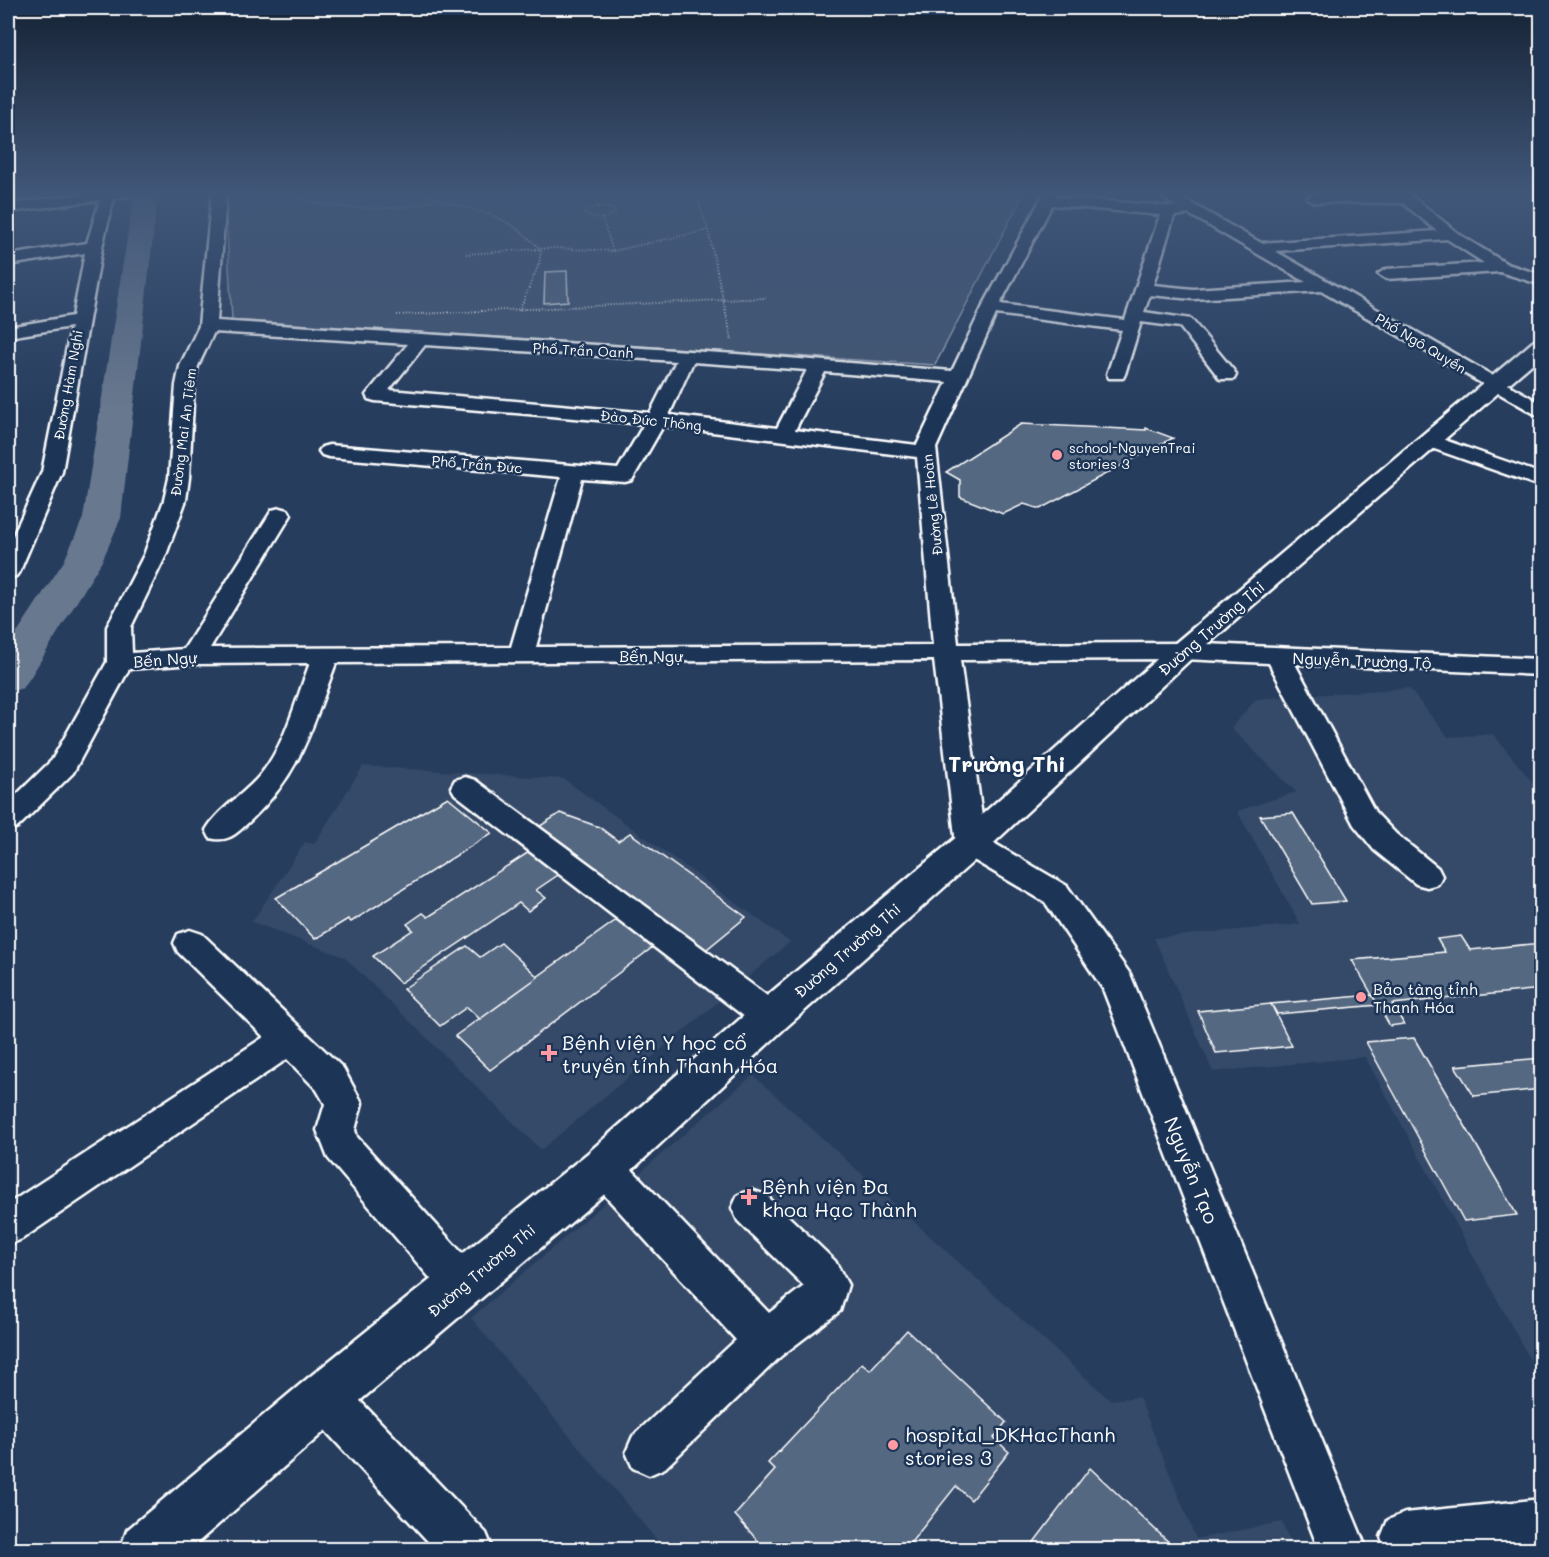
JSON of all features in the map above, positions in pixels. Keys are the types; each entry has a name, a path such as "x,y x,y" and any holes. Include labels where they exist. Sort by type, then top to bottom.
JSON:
{"main road":[{"name":"Đường Trường Thi","path":"147,1550 325,1397 464,1285 604,1167 770,1017 971,844 1183,651 1542,344"}],"street":[{"name":"Đường Hàm Nghi","path":"8,571 52,471 90,266"},
{"name":"Đường Mai An Tiêm","path":"120,662 119,627 155,555 175,500 189,366 207,326 212,266"},
{"name":"Đường Lê Hoàn","path":"971,844 946,653 926,448 990,308 1012,266"},
{"path":"1116,374 1151,266"},
{"name":"Phố Ngô Quyền","path":"1290,266 1492,386 1542,412"},
{"path":"1386,274 1501,267 1542,280"},
{"path":"1143,289 1193,294 1326,286"},
{"path":"990,308 1133,321 1185,323 1227,375"},
{"path":"8,332 80,320"},
{"name":"Phố Trần Oanh","path":"207,326 736,359 959,377"},
{"name":"Đào Đức Thông","path":"420,340 375,395 657,419 927,452"},
{"path":"657,419 687,356"},
{"path":"783,435 819,366"},
{"name":"Phố Trần Đức","path":"330,451 626,476 657,419"},
{"path":"1430,441 1542,481"},
{"path":"521,655 573,472"},
{"path":"192,656 280,515"},
{"name":"Bến Ngự","path":"120,662 192,656 1183,651"},
{"name":"Nguyễn Trường Tộ","path":"1183,651 1542,668"},
{"path":"221,830 263,790 277,773 326,656"},
{"path":"1278,656 1364,818 1384,842 1427,876"},
{"path":"8,820 63,766 120,662"},
{"path":"465,787 770,1017"},
{"name":"Nguyễn Tạo","path":"971,844 1056,894 1118,984 1343,1550"},
{"path":"190,943 330,1079 344,1103 336,1130 341,1146 464,1285"},
{"path":"8,1226 288,1039"},
{"path":"604,1167 766,1341"},
{"path":"649,1452 766,1341 825,1296 827,1285 821,1275 752,1208"},
{"path":"325,1397 469,1550"},
{"path":"1405,1537 1542,1522"}],"path":[{"path":"519,311 538,266"},
{"path":"716,266 736,359"},
{"path":"397,315 766,298"}],"shaded area":[{"path":"229,266 986,266 935,365 232,320"},
{"name":"Bảo tàng tỉnh Thanh Hóa","path":"1409,688 1448,737 1493,734 1538,789 1541,789 1541,1380 1365,1057 1213,1072 1154,938 1300,924 1237,811 1296,792 1231,728 1256,699"},
{"name":"Bệnh viện Y học cổ truyền tỉnh Thanh Hóa","path":"363,766 564,779 790,942 541,1150 344,957 252,922 305,842 314,844"},
{"name":"Bệnh viện Đa khoa Hạc Thành","path":"753,1075 1110,1400 1139,1397 1196,1539 1282,1522 1293,1549 664,1549 471,1318"}],"building":[{"path":"567,271 568,301 544,303 545,272"},
{"name":"school-NguyenTrai stories 3","path":"1021,424 1146,430 1146,428 1173,438 1040,509 1024,504 1003,514 960,497 960,480 946,472"},
{"path":"448,797 492,833 351,922 348,919 315,939 276,898"},
{"path":"560,813 599,827 618,841 630,833 746,917 702,953 537,828"},
{"path":"1293,813 1346,901 1312,904 1260,816"},
{"path":"529,852 558,875 536,890 546,898 528,911 519,903 400,983 373,956 413,930 407,924 423,913 428,917"},
{"path":"622,916 657,944 490,1070 455,1036"},
{"path":"1461,936 1470,950 1542,943 1542,989 1392,1004 1404,1024 1390,1026 1352,960 1445,952 1437,939"},
{"path":"501,943 538,977 480,1019 467,1007 440,1026 403,989 467,946 480,957"},
{"path":"1372,995 1378,1005 1277,1014 1271,1004"},
{"path":"1271,1004 1292,1046 1216,1053 1198,1011"},
{"path":"1414,1038 1517,1215 1464,1221 1366,1042"},
{"path":"1542,1058 1542,1089 1474,1096 1455,1066"},
{"name":"hospital_DKHacThanh stories 3","path":"907,1330 1006,1422 994,1438 1009,1452 971,1500 956,1486 905,1550 766,1550 735,1515 775,1470 768,1463 862,1363 870,1370"},
{"path":"1090,1468 1177,1550 1028,1550"}],"waterway":[{"path":"8,678 83,561 102,518 136,266"}],"place":[{"name":"school-NguyenTrai stories 3","path":"1057,455"},
{"name":"Bảo tàng tỉnh Thanh Hóa","path":"1361,997"},
{"name":"Bệnh viện Y học cổ truyền tỉnh Thanh Hóa","path":"549,1053"},
{"name":"Bệnh viện Đa khoa Hạc Thành","path":"749,1197"},
{"name":"hospital_DKHacThanh stories 3","path":"893,1445"}],"district":[{"name":"Trường Thi","path":"1007,763"}]}
